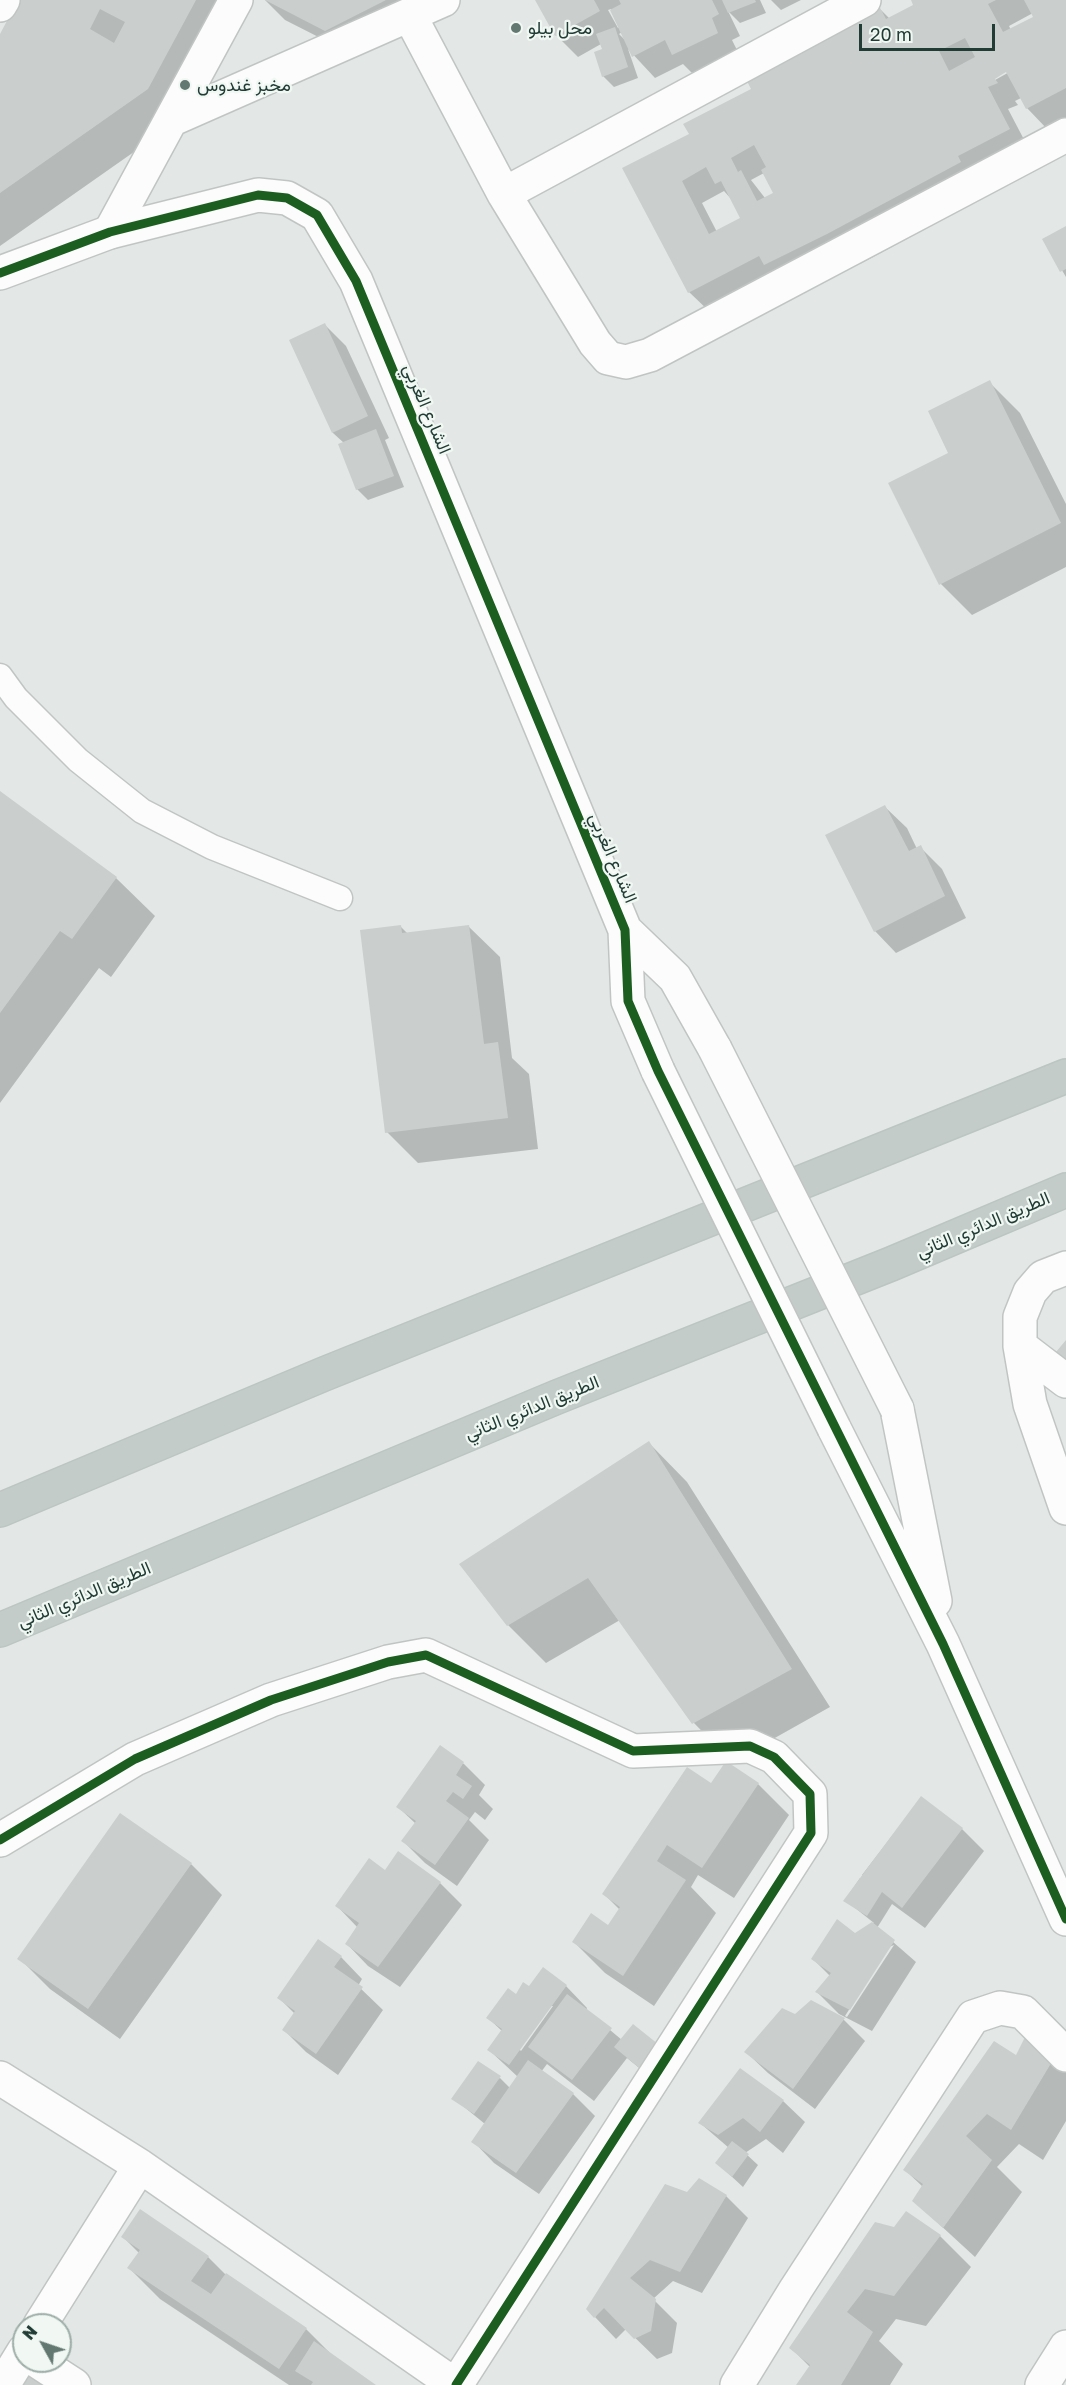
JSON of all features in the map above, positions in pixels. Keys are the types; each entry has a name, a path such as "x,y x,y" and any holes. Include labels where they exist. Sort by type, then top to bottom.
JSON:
{"highway":[{"path":"0,1510 324,1374 1066,1076"},
{"name":"الطريق الدائري الثاني","path":"0,1630 535,1407 891,1264 1066,1190"}],"street":[{"path":"0,5 3,0"},
{"path":"110,232 236,0"},
{"path":"173,119 443,0"},
{"path":"504,194 864,0"},
{"path":"410,16 504,194 595,343 608,358 626,362 650,355 1066,135"},
{"name":"الشارع الغربي","path":"0,273 110,232 258,195 287,198 317,215 356,281 625,930"},
{"path":"625,930 675,978 715,1049 897,1409 944,1644"},
{"path":"625,930 628,1001 658,1071 834,1428 944,1644 1066,1919"},
{"path":"1066,1268 1043,1277 1030,1292 1020,1317 1020,1346 1030,1404 1066,1508"},
{"path":"1020,1346 1066,1380"},
{"path":"0,1840 135,1759 271,1700 388,1662 426,1655 633,1751 750,1746 774,1757 810,1794 811,1833 456,2385 140,2166 0,2078"},
{"path":"737,2385 796,2289 973,2016 1000,2008 1023,2012 1066,2055"},
{"path":"48,2313 140,2166"},
{"path":"1042,2385 1066,2348"},
{"path":"3,2385 12,2373"},
{"path":"56,2373 74,2385"}],"lane":[{"path":"0,676 16,698 78,760 142,811 212,847 340,898"}],"building":[{"path":"18,0 196,0 148,89 0,193 0,34","holes":["100,9 125,22 114,43 90,29"]},
{"path":"265,0 386,0 325,31"},
{"path":"535,0 594,0 600,11 555,36"},
{"path":"619,0 712,0 719,14 712,18 718,33 672,55 665,40 632,57 610,10 621,4"},
{"path":"722,0 755,0 756,2 728,13"},
{"path":"911,0 996,0 988,4 1003,32 1033,17 1024,0 1066,0 1066,88 1026,109 1006,72 995,79 998,83 988,87 1010,129 958,156 961,162 827,234 764,265 759,256 688,293 622,168 689,134 683,124 751,89 745,77 879,6 886,19 913,5","holes":["965,38 975,57 949,71 939,51","754,145 766,167 761,170 773,193 757,201 741,170 738,172 731,158","706,167 715,184 721,181 740,218 709,234 682,181"]},
{"path":"615,27 628,67 602,77 594,52 602,49 596,34"},
{"path":"1066,226 1066,269 1060,272 1042,239"},
{"path":"325,323 368,416 332,433 289,340"},
{"path":"990,380 1061,523 939,585 888,483 948,453 928,411"},
{"path":"376,429 394,476 356,490 338,444"},
{"path":"0,791 117,877 72,939 60,931 0,1013"},
{"path":"885,805 909,851 921,845 945,896 874,932 825,835"},
{"path":"401,925 402,933 469,925 484,1044 498,1042 508,1118 385,1133 360,930"},
{"path":"1066,1340 1066,1360 1056,1352"},
{"path":"649,1441 792,1669 692,1724 588,1578 507,1626 459,1564"},
{"path":"440,1745 464,1762 456,1775 472,1786 463,1799 453,1792 446,1801 469,1818 435,1865 401,1841 416,1821 396,1807"},
{"path":"726,1761 759,1783 702,1868 667,1845 657,1861 686,1880 623,1976 572,1942 591,1913 608,1925 620,1907 602,1894 687,1767 711,1783"},
{"path":"921,1796 963,1828 902,1908 882,1892 867,1916 843,1901"},
{"path":"120,1813 192,1863 88,2009 17,1959"},
{"path":"398,1851 441,1882 378,1967 345,1944 359,1923 335,1906 369,1858 385,1870"},
{"path":"837,1919 855,1933 872,1922 895,1940 850,2010 815,1992 831,1973 811,1959"},
{"path":"318,1939 342,1956 334,1967 363,1987 316,2054 282,2030 295,2011 277,1998"},
{"path":"543,1967 567,1985 509,2065 487,2050 502,2029 486,2018 508,1988 516,1994 523,1982 529,1986"},
{"path":"567,1994 612,2028 572,2080 528,2047"},
{"path":"811,2000 845,2018 793,2089 744,2052 782,2008 795,2014"},
{"path":"633,2024 668,2052 648,2075 614,2047"},
{"path":"1025,2037 1056,2055 1011,2130 987,2114 966,2136 992,2160 943,2228 912,2201 923,2184 903,2170 994,2041 1016,2055"},
{"path":"528,2060 574,2093 516,2173 471,2142"},
{"path":"478,2061 501,2076 474,2114 451,2099"},
{"path":"740,2068 784,2100 760,2132 743,2118 718,2135 698,2123"},
{"path":"732,2141 749,2154 732,2177 715,2163"},
{"path":"699,2178 727,2195 680,2272 650,2260 630,2278 656,2299 651,2331 634,2339 604,2308 594,2318 586,2309 665,2184 687,2192"},
{"path":"140,2209 209,2256 191,2281 211,2294 226,2273 307,2328 279,2369 127,2268 140,2250 121,2237"},
{"path":"906,2211 941,2235 894,2296 865,2289 847,2312 873,2332 841,2385 796,2385 810,2365 789,2348 875,2222 894,2227"},
{"path":"314,2341 376,2385 311,2385 313,2382 295,2371"},
{"path":"28,2373 32,2373 50,2385 20,2385"}],"cycle path":[{"path":"0,273 110,232 258,195 287,198 317,215 356,281 625,930 628,1001 658,1071 943,1644 1066,1919"},
{"path":"0,1840 135,1759 271,1700 388,1662 426,1655 633,1751 750,1746 774,1757 810,1794 811,1833 456,2385"}],"place":[{"name":"محل بيلو","path":"516,28"},
{"name":"مخبز غندوس","path":"185,85"}]}
